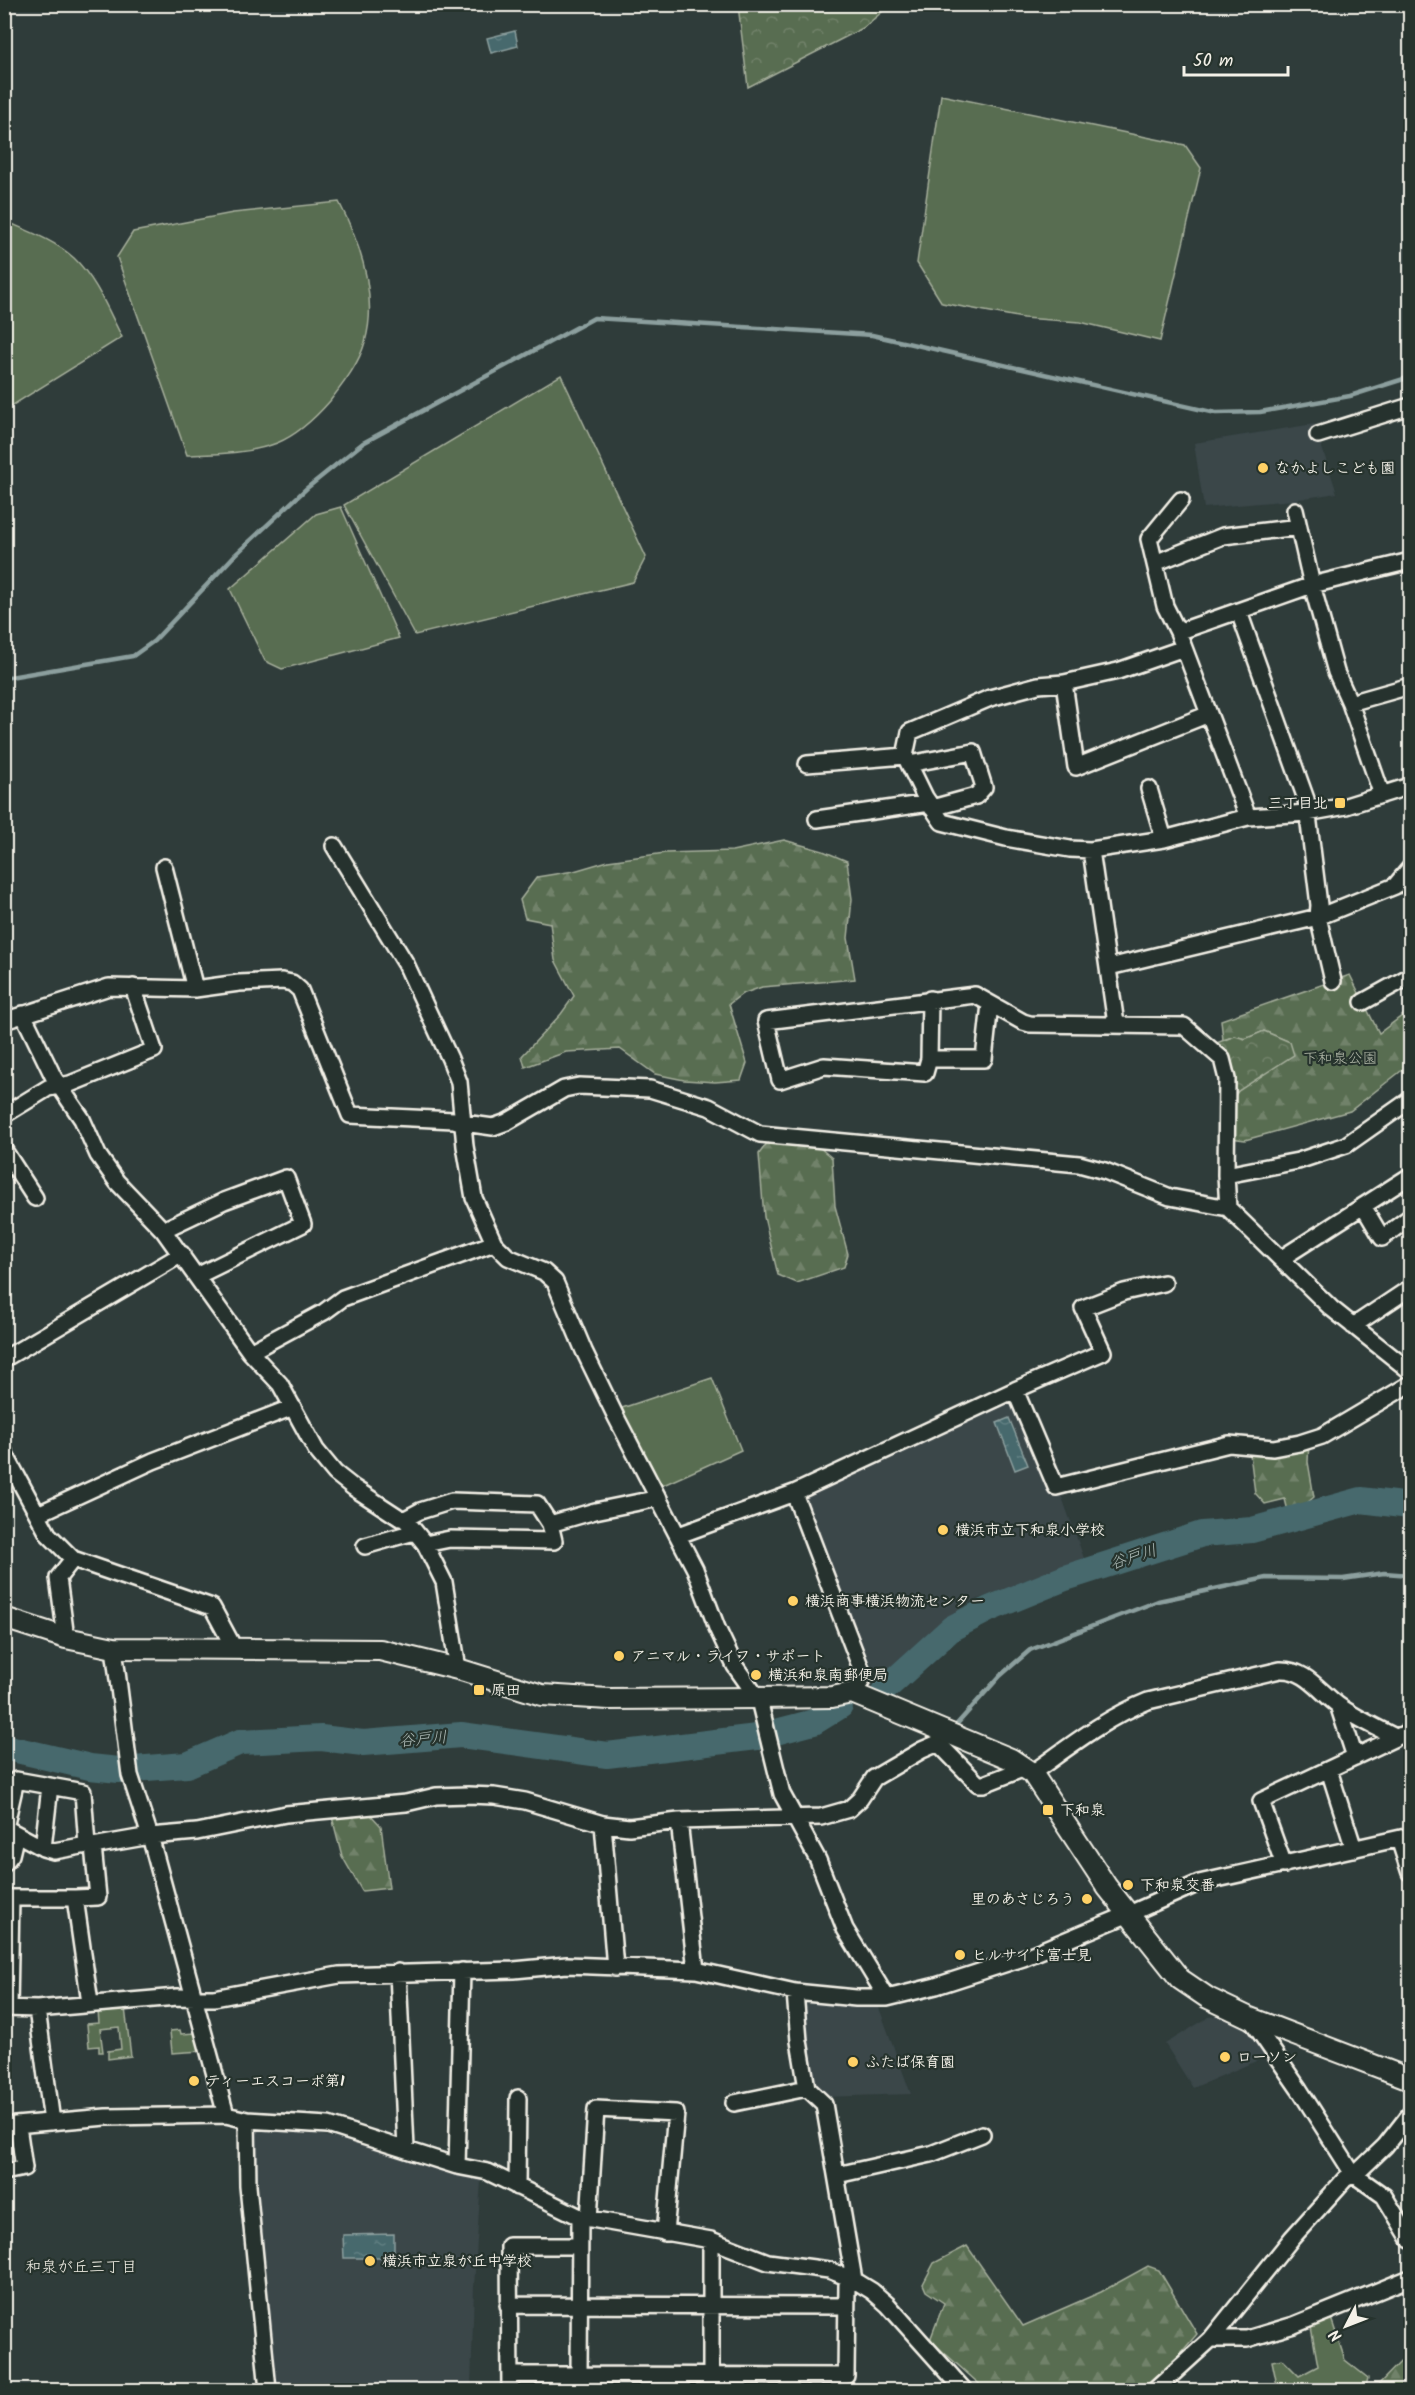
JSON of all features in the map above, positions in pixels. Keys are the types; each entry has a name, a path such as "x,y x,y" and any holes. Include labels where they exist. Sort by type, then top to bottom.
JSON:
{"street":[{"path":"1318,435 1410,406"},
{"path":"1181,500 1149,539 1165,606 1178,632 1248,817"},
{"path":"1295,510 1312,585 1336,672 1350,703 1382,795"},
{"path":"1155,563 1222,536 1299,527"},
{"path":"1178,632 1312,585 1410,561"},
{"path":"1239,612 1306,800 1319,905 1317,917 1333,981"},
{"path":"1184,648 1118,671 1064,683 1038,685 990,698 910,732 907,760 942,822 975,831 1071,849 1091,850 1164,839 1248,817 1307,813 1346,806 1410,786"},
{"path":"1064,683 1076,767 1209,714"},
{"path":"1350,703 1410,686"},
{"path":"807,764 907,760 973,752 984,786 976,796 931,806 817,819"},
{"path":"1149,789 1164,839"},
{"path":"334,846 406,964 459,1082 465,1124 465,1146 474,1198 494,1244 508,1257 544,1272 555,1282 615,1417 695,1569 735,1666 758,1698 783,1794 818,1860 845,1929 887,1998"},
{"path":"1091,850 1116,1024"},
{"path":"164,867 195,989"},
{"path":"1109,967 1317,917 1395,886 1410,868"},
{"path":"1363,1002 1410,976"},
{"path":"4,1021 109,987 195,989 239,983 282,981 292,983 300,990 350,1116 454,1120 465,1124 493,1127 507,1122 564,1089 579,1086 650,1089 709,1107 760,1134 1079,1164 1105,1171 1170,1197 1228,1208 1331,1308 1408,1366"},
{"path":"4,1115 48,1088 69,1084 154,1050 133,987"},
{"path":"930,999 929,1059 925,1073 824,1066 780,1080 766,1021 930,999 975,995 1030,1024 1184,1026 1222,1059 1227,1079 1228,1208"},
{"path":"929,1059 984,1059 990,1004"},
{"path":"23,1014 58,1085 82,1119 98,1155 117,1182 164,1230 250,1352 279,1384 316,1450 335,1473 409,1525 425,1544 447,1593 458,1669"},
{"path":"1226,1175 1298,1161 1346,1145 1410,1100"},
{"path":"4,1150 35,1198"},
{"path":"164,1230 224,1202 286,1178 303,1224 196,1276"},
{"path":"1282,1258 1363,1206 1409,1181"},
{"path":"1363,1206 1382,1238 1410,1217"},
{"path":"250,1352 324,1312 343,1298 494,1244"},
{"path":"4,1359 182,1254"},
{"path":"679,1535 794,1493 1015,1390 1103,1352 1083,1308 1124,1292 1164,1283"},
{"path":"1353,1326 1410,1288"},
{"path":"1015,1390 1056,1486 1229,1444 1273,1448 1322,1437 1410,1384"},
{"path":"38,1514 153,1461 293,1407"},
{"path":"4,1452 48,1534 73,1559 212,1607 234,1648"},
{"path":"794,1493 862,1671 861,1682 852,1693"},
{"path":"550,1524 595,1511 659,1498"},
{"path":"364,1546 409,1525 420,1511 452,1501 537,1504 550,1524 555,1541 450,1539 425,1544"},
{"path":"66,1638 58,1578 73,1559"},
{"path":"4,1618 66,1638 114,1648 380,1650 458,1669 542,1695 609,1699 758,1698 832,1696 852,1693 1000,1755 1028,1771 1107,1887 1180,1979 1208,1998 1250,2018 1410,2079"},
{"path":"114,1648 130,1776 150,1836 226,2115"},
{"path":"9,1830 43,1848 54,1851 150,1836 197,1832 286,1814 406,1803 436,1796 468,1795 494,1796 525,1802 603,1824 629,1827 792,1812 831,1815 849,1809 860,1799 874,1778 936,1744 941,1746 978,1784 984,1784 1028,1771 1110,1719 1148,1701 1280,1670 1289,1670 1304,1676 1338,1705 1395,1737"},
{"path":"1338,1705 1355,1757"},
{"path":"1284,1865 1261,1801 1410,1731"},
{"path":"1329,1770 1354,1849"},
{"path":"4,1863 11,1856 9,1830 16,1779 83,1792 98,1897 8,1897 7,2008 37,2009 90,2003 214,1998 339,1975 524,1969 567,1965 696,1970 795,1992 856,1998 887,1998 936,1986 1023,1958 1199,1883 1405,1837 1410,1873"},
{"path":"43,1848 50,1786"},
{"path":"679,1821 696,1970"},
{"path":"603,1824 615,1968"},
{"path":"75,1898 90,2003"},
{"path":"457,2166 462,1971"},
{"path":"398,1972 406,2150"},
{"path":"795,1992 799,2041 807,2088 824,2104 854,2280"},
{"path":"37,2009 52,2122"},
{"path":"1250,2018 1353,2174 1384,2196 1410,2239"},
{"path":"734,2103 807,2088"},
{"path":"517,2187 518,2098"},
{"path":"579,2375 578,2246 584,2218 596,2109 676,2113 665,2233"},
{"path":"1155,2391 1212,2339 1292,2238 1345,2179 1360,2170 1385,2146 1410,2114"},
{"path":"4,2172 24,2168 11,2126 106,2117 226,2115 247,2120 328,2125 457,2166 488,2172 584,2218 711,2240 768,2262 829,2270 854,2280 872,2291 888,2305 964,2391"},
{"path":"247,2120 248,2186 268,2391"},
{"path":"837,2175 931,2154 982,2134"},
{"path":"711,2240 711,2375"},
{"path":"510,2391 509,2246 578,2246"},
{"path":"1212,2339 1247,2340 1294,2325 1410,2278"},
{"path":"511,2375 711,2375 846,2383 847,2285 854,2280"},
{"path":"508,2305 846,2306"}],"shaded area":[{"name":"なかよしこども園","path":"1314,424 1337,493 1293,500 1204,508 1194,443"},
{"name":"横浜市立下和泉小学校","path":"1011,1398 1059,1489 1084,1558 968,1603 890,1672 872,1666 849,1622 802,1501 810,1487"},
{"name":"ふたば保育園","path":"807,1996 858,2002 859,2006 878,2005 911,2094 825,2097 810,2081 801,2000"},
{"path":"1225,2015 1245,2027 1268,2056 1193,2088 1165,2044 1209,2017"},
{"name":"横浜市立泉が丘中学校","path":"255,2125 316,2134 388,2150 481,2180 474,2287 471,2390 274,2390"}],"green space":[{"path":"738,4 890,5 863,28 748,87"},
{"path":"941,95 1185,145 1201,168 1160,341 1080,322 1023,318 942,303 917,263"},
{"path":"339,202 360,252 368,288 368,324 365,342 355,366 325,407 306,425 284,440 266,447 244,451 187,455 117,257 133,232 233,213"},
{"path":"5,221 49,241 74,258 95,285 122,337 5,410"},
{"path":"561,375 646,557 633,582 415,635 344,505"},
{"path":"341,507 399,638 282,669 265,661 230,589 316,514"},
{"path":"784,840 823,851 847,861 852,899 848,938 855,979 762,987 742,994 729,1004 747,1063 741,1080 715,1082 684,1080 655,1074 620,1049 566,1052 525,1067 522,1056 561,1014 574,996 555,960 550,923 525,918 520,900 537,877 574,871 608,861 665,853 732,851"},
{"name":"下和泉公園","path":"1350,975 1379,1033 1410,1010 1410,1064 1350,1111 1245,1140 1231,1138 1232,1100 1238,1091 1259,1076 1290,1042 1264,1031 1245,1039 1235,1036 1223,1040 1221,1020"},
{"name":"下和泉公園","path":"1264,1031 1290,1042 1294,1055 1238,1091 1232,1100 1214,1044 1235,1036 1245,1039"},
{"path":"767,1143 820,1148 832,1158 835,1206 848,1254 844,1267 797,1283 778,1275 764,1217 759,1154"},
{"path":"712,1378 741,1450 659,1487 619,1409"},
{"path":"1309,1440 1308,1462 1314,1497 1301,1508 1297,1518 1290,1519 1285,1499 1265,1504 1255,1493 1249,1446"},
{"path":"370,1814 381,1826 389,1888 362,1891 342,1856 332,1817"},
{"path":"125,2008 131,2056 108,2059 108,2051 121,2049 119,2027 100,2029 103,2052 99,2052 99,2046 89,2047 87,2024 99,2023 98,2011"},
{"path":"180,2030 181,2034 196,2033 201,2051 172,2053 170,2031"},
{"path":"967,2246 1023,2326 1101,2292 1148,2266 1159,2270 1197,2334 1169,2367 1144,2390 986,2390 930,2340 944,2303 926,2291 923,2284 934,2263"},
{"path":"1331,2318 1345,2360 1368,2378 1365,2390 1278,2390 1272,2361 1282,2359 1299,2376 1318,2366 1311,2327"},
{"path":"1410,2352 1410,2390 1373,2390"}],"water":[{"path":"515,31 518,46 491,53 487,38"},
{"path":"1009,1418 1028,1465 1015,1470 997,1423"},
{"path":"394,2234 394,2258 344,2258 343,2235"}],"waterway":[{"path":"4,678 133,656 154,641 234,556 307,488 363,443 594,318 872,335 1216,413 1260,412 1350,396 1410,377"},
{"name":"谷戸川","path":"885,1689 952,1628 989,1609 1065,1578 1202,1534 1252,1530 1361,1500 1410,1506"},
{"path":"957,1724 1000,1676 1030,1650 1158,1601 1266,1578 1343,1579 1384,1573 1410,1575"},
{"name":"谷戸川","path":"4,1747 90,1767 119,1770 187,1765 240,1742 321,1738 363,1743 461,1735 607,1755 757,1737 814,1722 840,1706"},
{"path":"685,1814 706,1813"}],"place":[{"name":"なかよしこども園","path":"1263,468"},
{"name":"三丁目北","path":"1340,803"},
{"name":"横浜市立下和泉小学校","path":"943,1530"},
{"name":"横浜商事横浜物流センター","path":"793,1601"},
{"name":"アニマル・ライフ・サポート","path":"619,1656"},
{"name":"横浜和泉南郵便局","path":"756,1675"},
{"name":"原田","path":"479,1690"},
{"name":"下和泉","path":"1048,1810"},
{"name":"下和泉交番","path":"1128,1885"},
{"name":"里のあさじろう","path":"1087,1899"},
{"name":"ヒルサイド富士見","path":"960,1955"},
{"name":"ローソン","path":"1225,2057"},
{"name":"ふたば保育園","path":"853,2062"},
{"name":"ティーエスコーポ第1","path":"194,2081"},
{"name":"横浜市立泉が丘中学校","path":"370,2261"}],"district":[{"name":"和泉が丘三丁目","path":"81,2266"}]}
